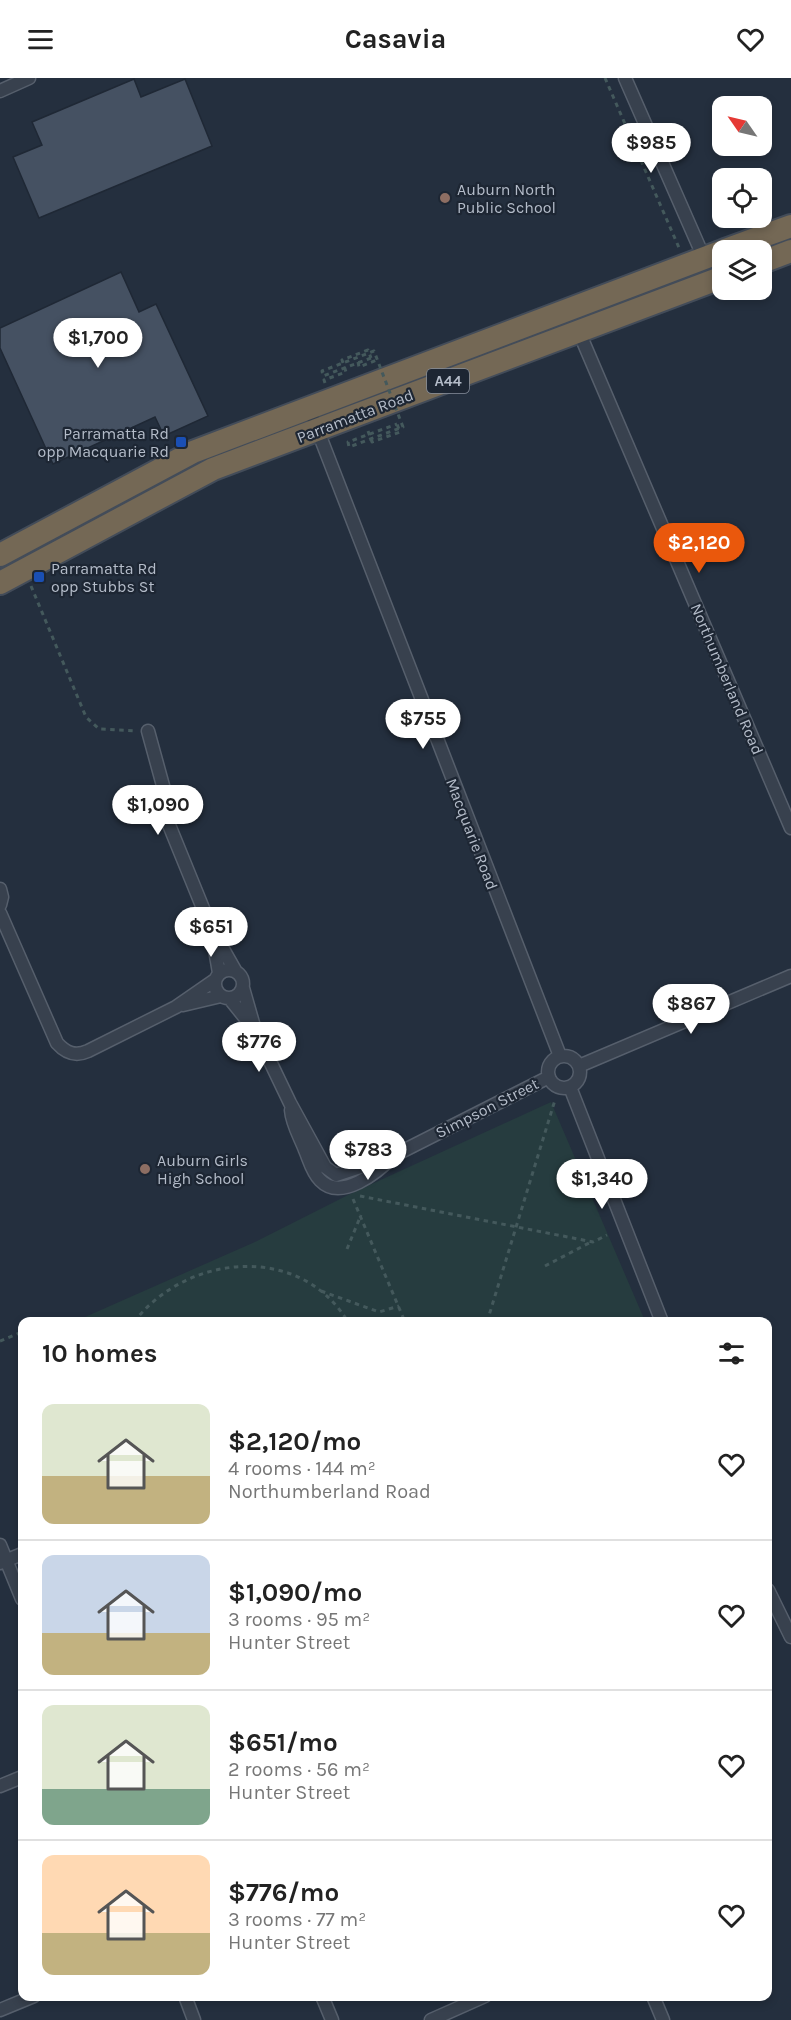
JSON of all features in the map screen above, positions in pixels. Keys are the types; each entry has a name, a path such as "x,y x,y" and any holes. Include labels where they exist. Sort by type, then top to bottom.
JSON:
{"highway":[{"name":"Parramatta Road","path":"753,240 791,226"},
{"path":"772,258 791,251"},
{"name":"Parramatta Road","path":"0,555 193,452 712,255"},
{"name":"Parramatta Road","path":"0,583 195,477 712,281"}],"street":[{"path":"0,91 29,78"},
{"path":"625,78 712,243"},
{"name":"Northumberland Road","path":"579,332 791,828"},
{"name":"Macquarie Road","path":"309,408 560,1056"},
{"path":"148,731 165,793 165,815 211,928 236,972 243,978 243,987 255,1030 290,1103"},
{"path":"0,890 2,897 0,905"},
{"path":"0,913 57,1043 67,1052 80,1054 176,1007 228,970 236,972"},
{"path":"211,928 217,977 216,989 255,1030"},
{"path":"579,1066 791,976"},
{"path":"176,1007 238,996 243,987"},
{"path":"560,1056 569,1057 579,1066 580,1077 570,1087 559,1088 549,1077 549,1067 560,1056"},
{"name":"Simpson Street","path":"290,1103 325,1167 336,1175 393,1156 549,1077"},
{"path":"570,1087 660,1317"},
{"name":"Simpson Street","path":"290,1103 291,1117 320,1180 333,1188 346,1187 380,1169 393,1156"},
{"path":"0,1545 3,1562 18,1591"},
{"path":"3,1562 18,1556"},
{"path":"772,1598 791,1636"},
{"path":"0,1786 18,1779"},
{"path":"0,2010 22,2001"},
{"path":"187,2001 194,2020"},
{"path":"324,2001 332,2020"},
{"path":"431,2020 474,2001"},
{"path":"655,2001 663,2020"}],"path":[{"path":"605,78 681,253"},
{"path":"326,387 324,380 346,372 342,360 368,350 371,358 358,362 323,376 322,371 374,351 403,427 349,447 348,442 397,424 400,432 372,442 368,431 345,439"},
{"path":"358,362 359,367 377,360"},
{"path":"29,582 86,717 93,726 106,730 148,731"},
{"path":"488,1317 555,1100"},
{"path":"403,1317 350,1194 593,1242"},
{"path":"347,1249 361,1215"},
{"path":"545,1266 607,1235"},
{"path":"138,1317 156,1297 190,1277 220,1268 249,1266 273,1270 318,1290 379,1312 399,1306"},
{"path":"318,1290 337,1306 345,1317"},
{"path":"0,1341 18,1334"}],"green space":[{"path":"551,1102 643,1317 85,1317 257,1241 350,1194"}],"building":[{"path":"134,79 141,97 185,79 212,146 39,218 13,157 42,145 32,122"},
{"path":"121,272 139,312 156,304 208,416 164,436 155,417 53,464 0,348 0,328"}],"place":[{"name":"Auburn North Public School","path":"445,198"},
{"name":"Parramatta Rd opp Macquarie Rd","path":"181,442"},
{"name":"Parramatta Rd opp Stubbs St","path":"39,577"},
{"name":"Auburn Girls High School","path":"145,1169"}]}
